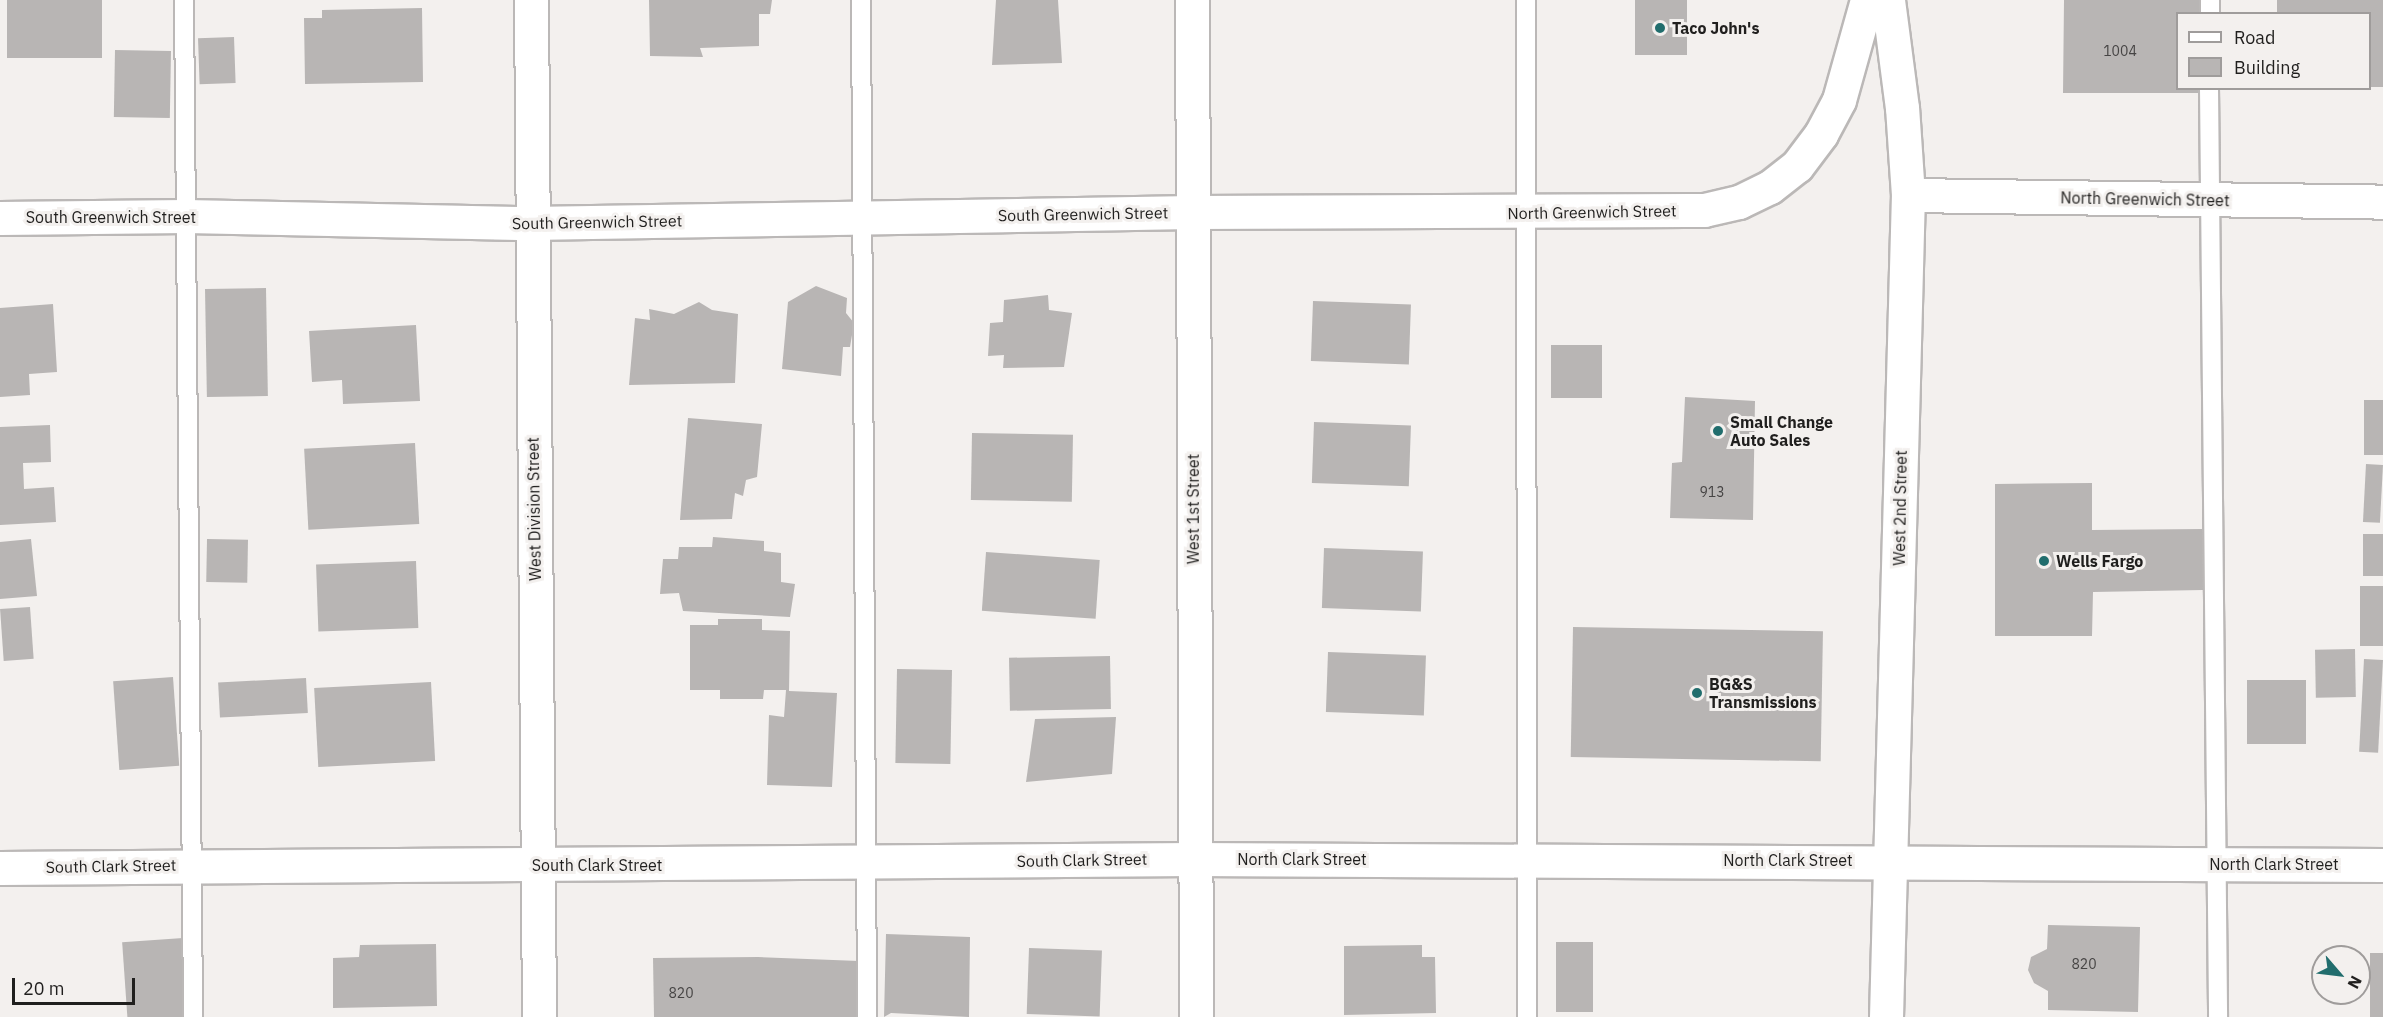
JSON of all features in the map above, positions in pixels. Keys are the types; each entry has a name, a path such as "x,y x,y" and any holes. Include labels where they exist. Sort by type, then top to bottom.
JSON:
{"main road":[{"name":"West Division Street","path":"531,0 530,223 539,1017"},
{"name":"West 1st Street","path":"1192,0 1193,859 1196,1017"},
{"name":"North Greenwich Street","path":"1193,212 1524,213 1704,210 1739,202 1770,187 1797,166 1821,134 1839,100 1855,52 1866,0"},
{"name":"West 2nd Street","path":"1886,1017 1908,195 1902,108 1888,0"},
{"name":"North Greenwich Street","path":"1908,195 2383,201"},
{"name":"South Greenwich Street","path":"0,218 186,216 530,223 1193,212"},
{"name":"North Clark Street","path":"1193,859 1892,860 2383,865"},
{"name":"South Clark Street","path":"0,868 191,865 538,866 1193,859"}],"lane":[{"path":"184,0 193,1017"},
{"path":"861,0 867,1017"},
{"path":"1526,0 1524,213 1527,1017"},
{"path":"2209,90 2218,1017"}],"building":[{"path":"7,0 102,0 102,58 7,58"},
{"path":"649,0 772,0 770,14 759,14 759,46 700,48 703,57 650,56"},
{"path":"996,0 1058,0 1062,63 992,65"},
{"name":"Taco John's","path":"1635,0 1687,0 1687,55 1635,55"},
{"path":"2064,0 2202,0 2202,12 2176,12 2176,90 2201,90 2201,93 2063,93"},
{"path":"2277,0 2383,0 2383,87 2371,87 2371,12 2277,12"},
{"path":"422,8 423,82 305,84 304,18 322,18 322,10"},
{"path":"234,37 236,83 200,84 198,38"},
{"path":"115,50 171,51 170,118 114,117"},
{"path":"816,286 847,298 846,313 854,323 850,347 843,347 841,376 782,369 788,302"},
{"path":"266,288 268,396 207,397 205,289"},
{"path":"1048,295 1049,310 1072,313 1064,367 1003,368 1004,355 988,356 990,323 1003,322 1004,300"},
{"path":"1313,301 1411,304 1409,364 1311,361"},
{"path":"699,302 712,310 738,314 735,383 629,385 635,318 650,320 649,309 674,314"},
{"path":"53,304 57,372 29,374 30,395 0,397 0,308"},
{"path":"416,325 420,401 343,404 342,380 312,382 309,331"},
{"path":"1551,345 1602,345 1602,398 1551,398"},
{"path":"1685,397 1755,401 1753,520 1670,518 1672,463 1682,462"},
{"path":"2364,400 2383,400 2383,455 2364,455"},
{"path":"688,418 762,424 757,477 746,480 743,496 735,493 732,519 680,520"},
{"path":"1314,422 1411,425 1409,486 1312,483"},
{"path":"50,425 51,462 23,463 24,489 54,487 56,522 0,525 0,427"},
{"path":"972,433 1073,435 1072,502 971,500"},
{"path":"415,443 419,524 308,530 304,449"},
{"path":"2366,464 2383,465 2380,523 2363,522"},
{"name":"Wells Fargo","path":"2092,483 2092,530 2203,529 2203,590 2093,592 2092,636 1995,636 1995,484"},
{"path":"2363,534 2383,534 2383,576 2363,576"},
{"path":"713,537 764,541 764,551 781,553 781,582 795,584 790,617 683,611 679,593 660,594 663,559 678,559 679,547 712,547"},
{"path":"31,539 37,596 0,599 0,542"},
{"path":"207,539 248,540 247,583 206,582"},
{"path":"1324,548 1423,551 1421,611 1322,608"},
{"path":"986,552 1100,560 1096,619 982,611"},
{"path":"416,561 418,628 318,631 316,564"},
{"path":"2360,586 2383,586 2383,646 2360,646"},
{"path":"30,607 34,659 4,661 0,609"},
{"path":"718,619 762,619 762,630 790,631 789,691 837,693 832,787 767,785 769,715 784,717 786,690 764,690 763,699 720,699 720,690 690,690 690,625 718,625"},
{"name":"BG&S Transmissions","path":"1573,627 1823,631 1821,761 1571,757"},
{"path":"2355,649 2356,697 2316,698 2315,650"},
{"path":"1328,652 1426,655 1424,715 1326,712"},
{"path":"1110,656 1111,709 1010,711 1009,658"},
{"path":"2364,659 2383,660 2378,753 2359,752"},
{"path":"897,669 952,670 950,764 895,763"},
{"path":"173,677 179,766 119,770 113,681"},
{"path":"306,678 308,713 220,718 218,683"},
{"path":"2247,680 2306,680 2306,744 2247,744"},
{"path":"431,682 435,761 318,767 314,688"},
{"path":"1116,717 1112,774 1026,782 1035,719"},
{"path":"2048,925 2140,927 2138,1012 2048,1010 2048,991 2034,983 2028,970 2031,957 2047,949"},
{"path":"886,934 970,937 969,1017 891,1013 884,1017"},
{"path":"183,938 189,1017 127,1017 122,942"},
{"path":"1556,942 1593,942 1593,1012 1556,1012"},
{"path":"436,944 437,1006 333,1008 333,958 359,957 360,945"},
{"path":"1422,945 1422,957 1435,957 1436,1013 1344,1015 1344,946"},
{"path":"1029,948 1102,951 1100,1017 1027,1014"},
{"path":"2371,953 2383,953 2383,1017 2370,1017"},
{"path":"758,957 859,961 857,1017 654,1017 653,958"}],"place":[{"name":"Taco John's","path":"1660,28"},
{"name":"Small Change Auto Sales","path":"1718,431"},
{"name":"Wells Fargo","path":"2044,561"},
{"name":"BG&S Transmissions","path":"1697,693"}]}
